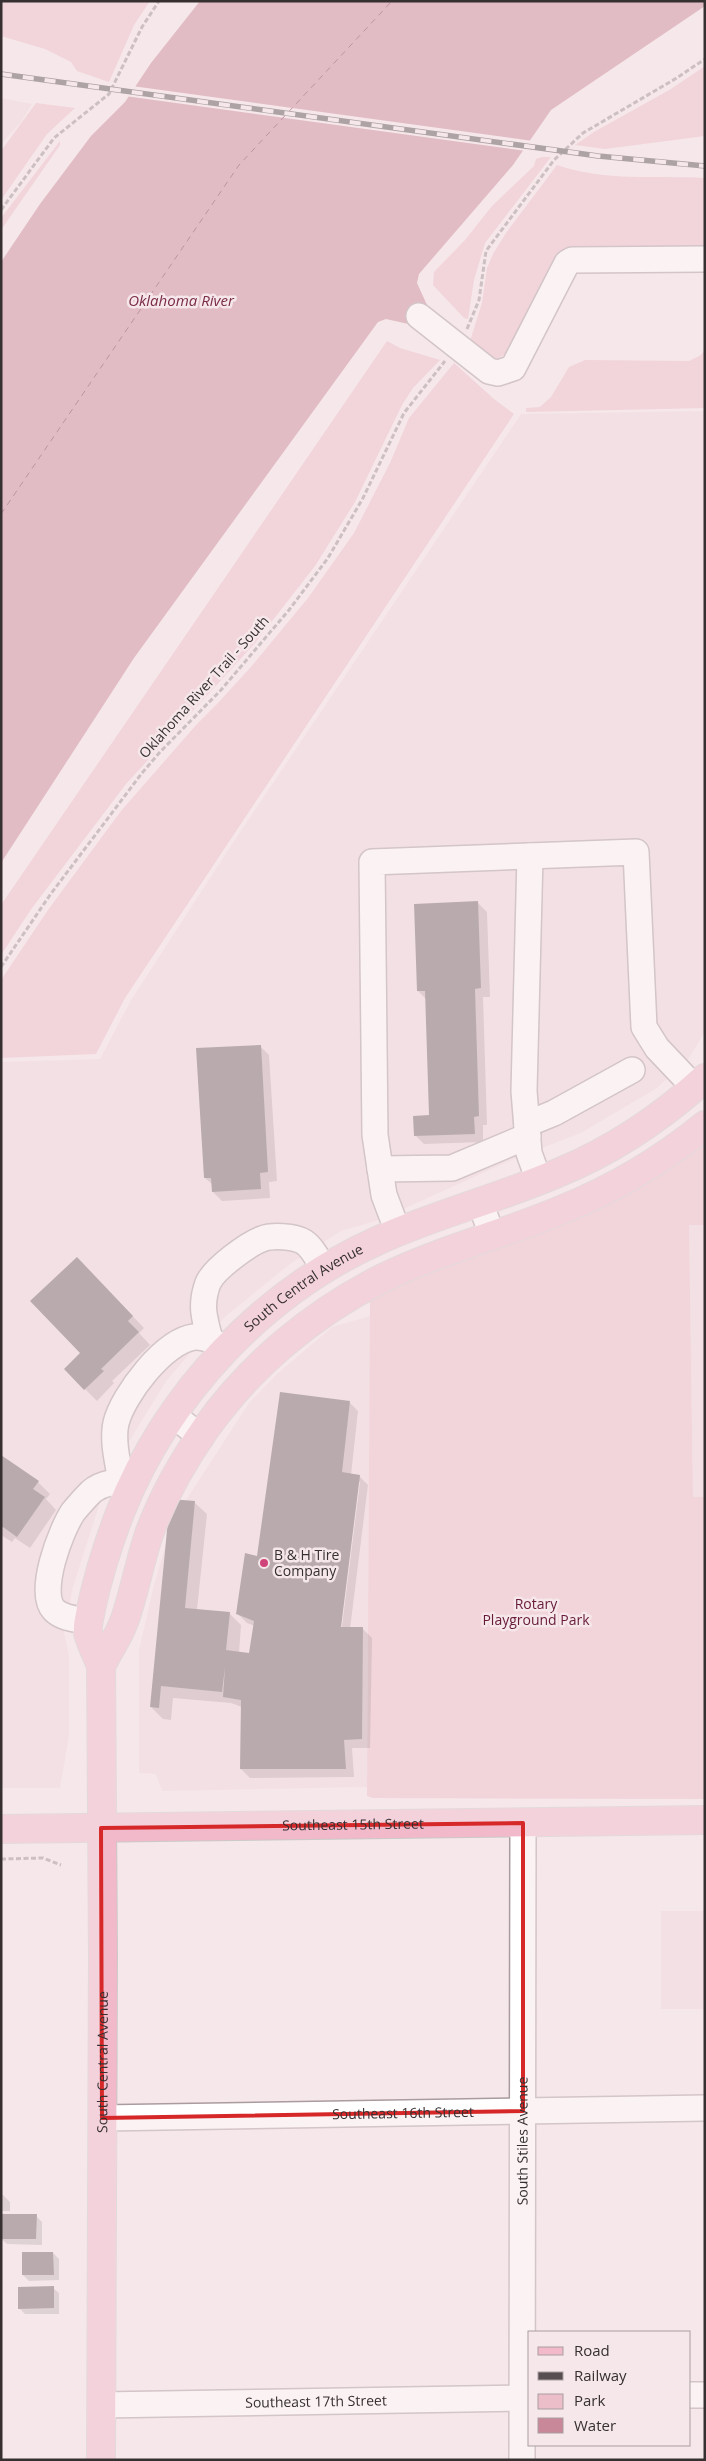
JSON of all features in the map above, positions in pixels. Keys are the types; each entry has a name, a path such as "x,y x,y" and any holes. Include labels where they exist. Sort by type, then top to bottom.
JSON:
{"main road":[{"name":"South Central Avenue","path":"101,2460 101,1666 88,1631 108,1545 128,1480 173,1415 218,1344 275,1306 324,1269 352,1253 398,1232 539,1181 589,1159 616,1144 668,1109 699,1082"},
{"name":"South Central Avenue","path":"101,1666 126,1618 140,1561 161,1506 174,1480 224,1405 263,1362 331,1307 400,1270 560,1211 620,1183 682,1144 705,1125"},
{"name":"Southeast 15th Street","path":"1,1829 705,1820"}],"street":[{"path":"419,316 490,371 498,373 513,368 566,262 572,260 705,259"},
{"path":"398,1232 384,1195 375,1135 372,862 636,852 644,1027 657,1048 699,1082"},
{"path":"530,856 524,1091 529,1153 539,1181"},
{"path":"380,1169 452,1168 527,1130 632,1070"},
{"path":"480,1202 492,1235"},
{"path":"218,1344 202,1313 209,1281 224,1264 262,1238 281,1237 300,1240 306,1243 324,1269"},
{"path":"89,1621 62,1617 52,1608 48,1594 48,1579 57,1548 72,1513 92,1491 128,1480 116,1446 116,1424 124,1401 157,1359 178,1342 195,1337 218,1344"},
{"path":"173,1415 201,1437"},
{"name":"South Stiles Avenue","path":"522,2460 526,2398 523,2111 523,1822"},
{"name":"Southeast 16th Street","path":"102,2118 705,2108"},
{"path":"691,2395 705,2395"},
{"name":"Southeast 17th Street","path":"101,2405 526,2398"}],"path":[{"path":"1,210 54,138 109,94 142,27 159,1"},
{"name":"Oklahoma River Trail - South","path":"1,967 50,895 142,773 221,690 289,610 328,558 363,498 404,413 467,331 479,300 486,251 554,160 583,133 675,79 705,59"},
{"path":"1,1859 43,1858 61,1865"}],"highlighted area":[{"path":"523,1823 523,2111 102,2118 101,1828"}],"shaded area":[{"path":"1,98 32,104 21,122 1,144"},
{"path":"705,411 705,1032 689,1058 657,1088 581,1133 516,1158 379,1220 341,1231 290,1264 226,1316 194,1349 167,1380 120,1456 103,1493 73,1587 64,1632 69,1655 69,1736 60,1788 1,1788 1,1062 100,1059 131,1000 232,844 521,414"},
{"path":"689,1225 705,1225 705,1497 693,1497"},
{"name":"B & H Tire Company","path":"370,1316 367,1787 162,1791 156,1774 139,1773 139,1650 168,1536 184,1503 249,1403 277,1374 332,1327"},
{"path":"661,1911 705,1911 705,2009 661,2009"}],"green space":[{"path":"1,1 150,1 134,25 109,82 77,71 71,62 45,49 1,36"},
{"path":"705,66 705,136 605,149 575,145 594,132 671,89"},
{"path":"36,103 75,108 47,134 1,200 1,151"},
{"path":"60,141 60,145 1,230 1,218"},
{"path":"551,157 485,243 474,280 468,319 464,318 433,285 434,272 465,240 492,206 534,166 536,159"},
{"path":"557,165 594,174 612,176 705,178 705,251 579,250 507,353 496,360 470,341 482,303 487,268 506,233"},
{"path":"387,341 400,348 440,360 413,388 402,405 355,502 315,566 255,643 126,784 32,908 1,955 1,905"},
{"path":"705,349 705,408 526,412 526,408 540,407 551,397 569,367 585,360 689,361 701,355"},
{"path":"454,363 494,399 514,414 125,998 96,1054 1,1058 1,980 48,910 121,811 197,724 250,668 308,598 354,533 390,463 409,418"},
{"name":"Rotary Playground Park","path":"705,1143 705,1225 689,1225 693,1497 705,1497 705,1799 373,1798 367,1796 370,1297"}],"water":[{"name":"Oklahoma River","path":"200,1 705,1 705,6 551,110 513,165 419,274 417,283 427,305 413,325 386,319 378,322 134,658 1,863 1,262 40,204 91,136 125,102 151,63"}],"pier":[{"path":"132,86 533,141 526,151 125,96"}],"building":[{"path":"478,901 481,988 475,989 479,1116 474,1117 475,1134 414,1136 413,1116 429,1115 425,991 417,991 414,904"},
{"path":"261,1045 268,1172 260,1173 261,1189 212,1192 211,1178 204,1178 196,1048"},
{"path":"77,1257 133,1316 128,1321 139,1332 101,1369 104,1371 84,1390 64,1369 80,1353 30,1301"},
{"path":"280,1392 350,1401 342,1472 360,1475 341,1627 363,1627 362,1739 344,1740 346,1769 240,1769 241,1700 223,1697 225,1667 222,1692 161,1686 159,1708 150,1707 170,1499 195,1501 185,1608 230,1612 226,1650 249,1653 254,1621 236,1614 245,1553 257,1556"},
{"path":"1,1455 39,1481 33,1489 45,1497 17,1537 3,1527 1,1530"},
{"path":"1,2214 37,2214 36,2239 1,2239"},
{"path":"22,2252 53,2252 54,2275 22,2275"},
{"path":"54,2286 54,2308 18,2309 18,2287"}],"ferry route":[{"path":"1,514 239,165 392,1"}],"railway":[{"path":"1,74 598,156 705,166"}],"place":[{"name":"B & H Tire Company","path":"264,1563"}]}
